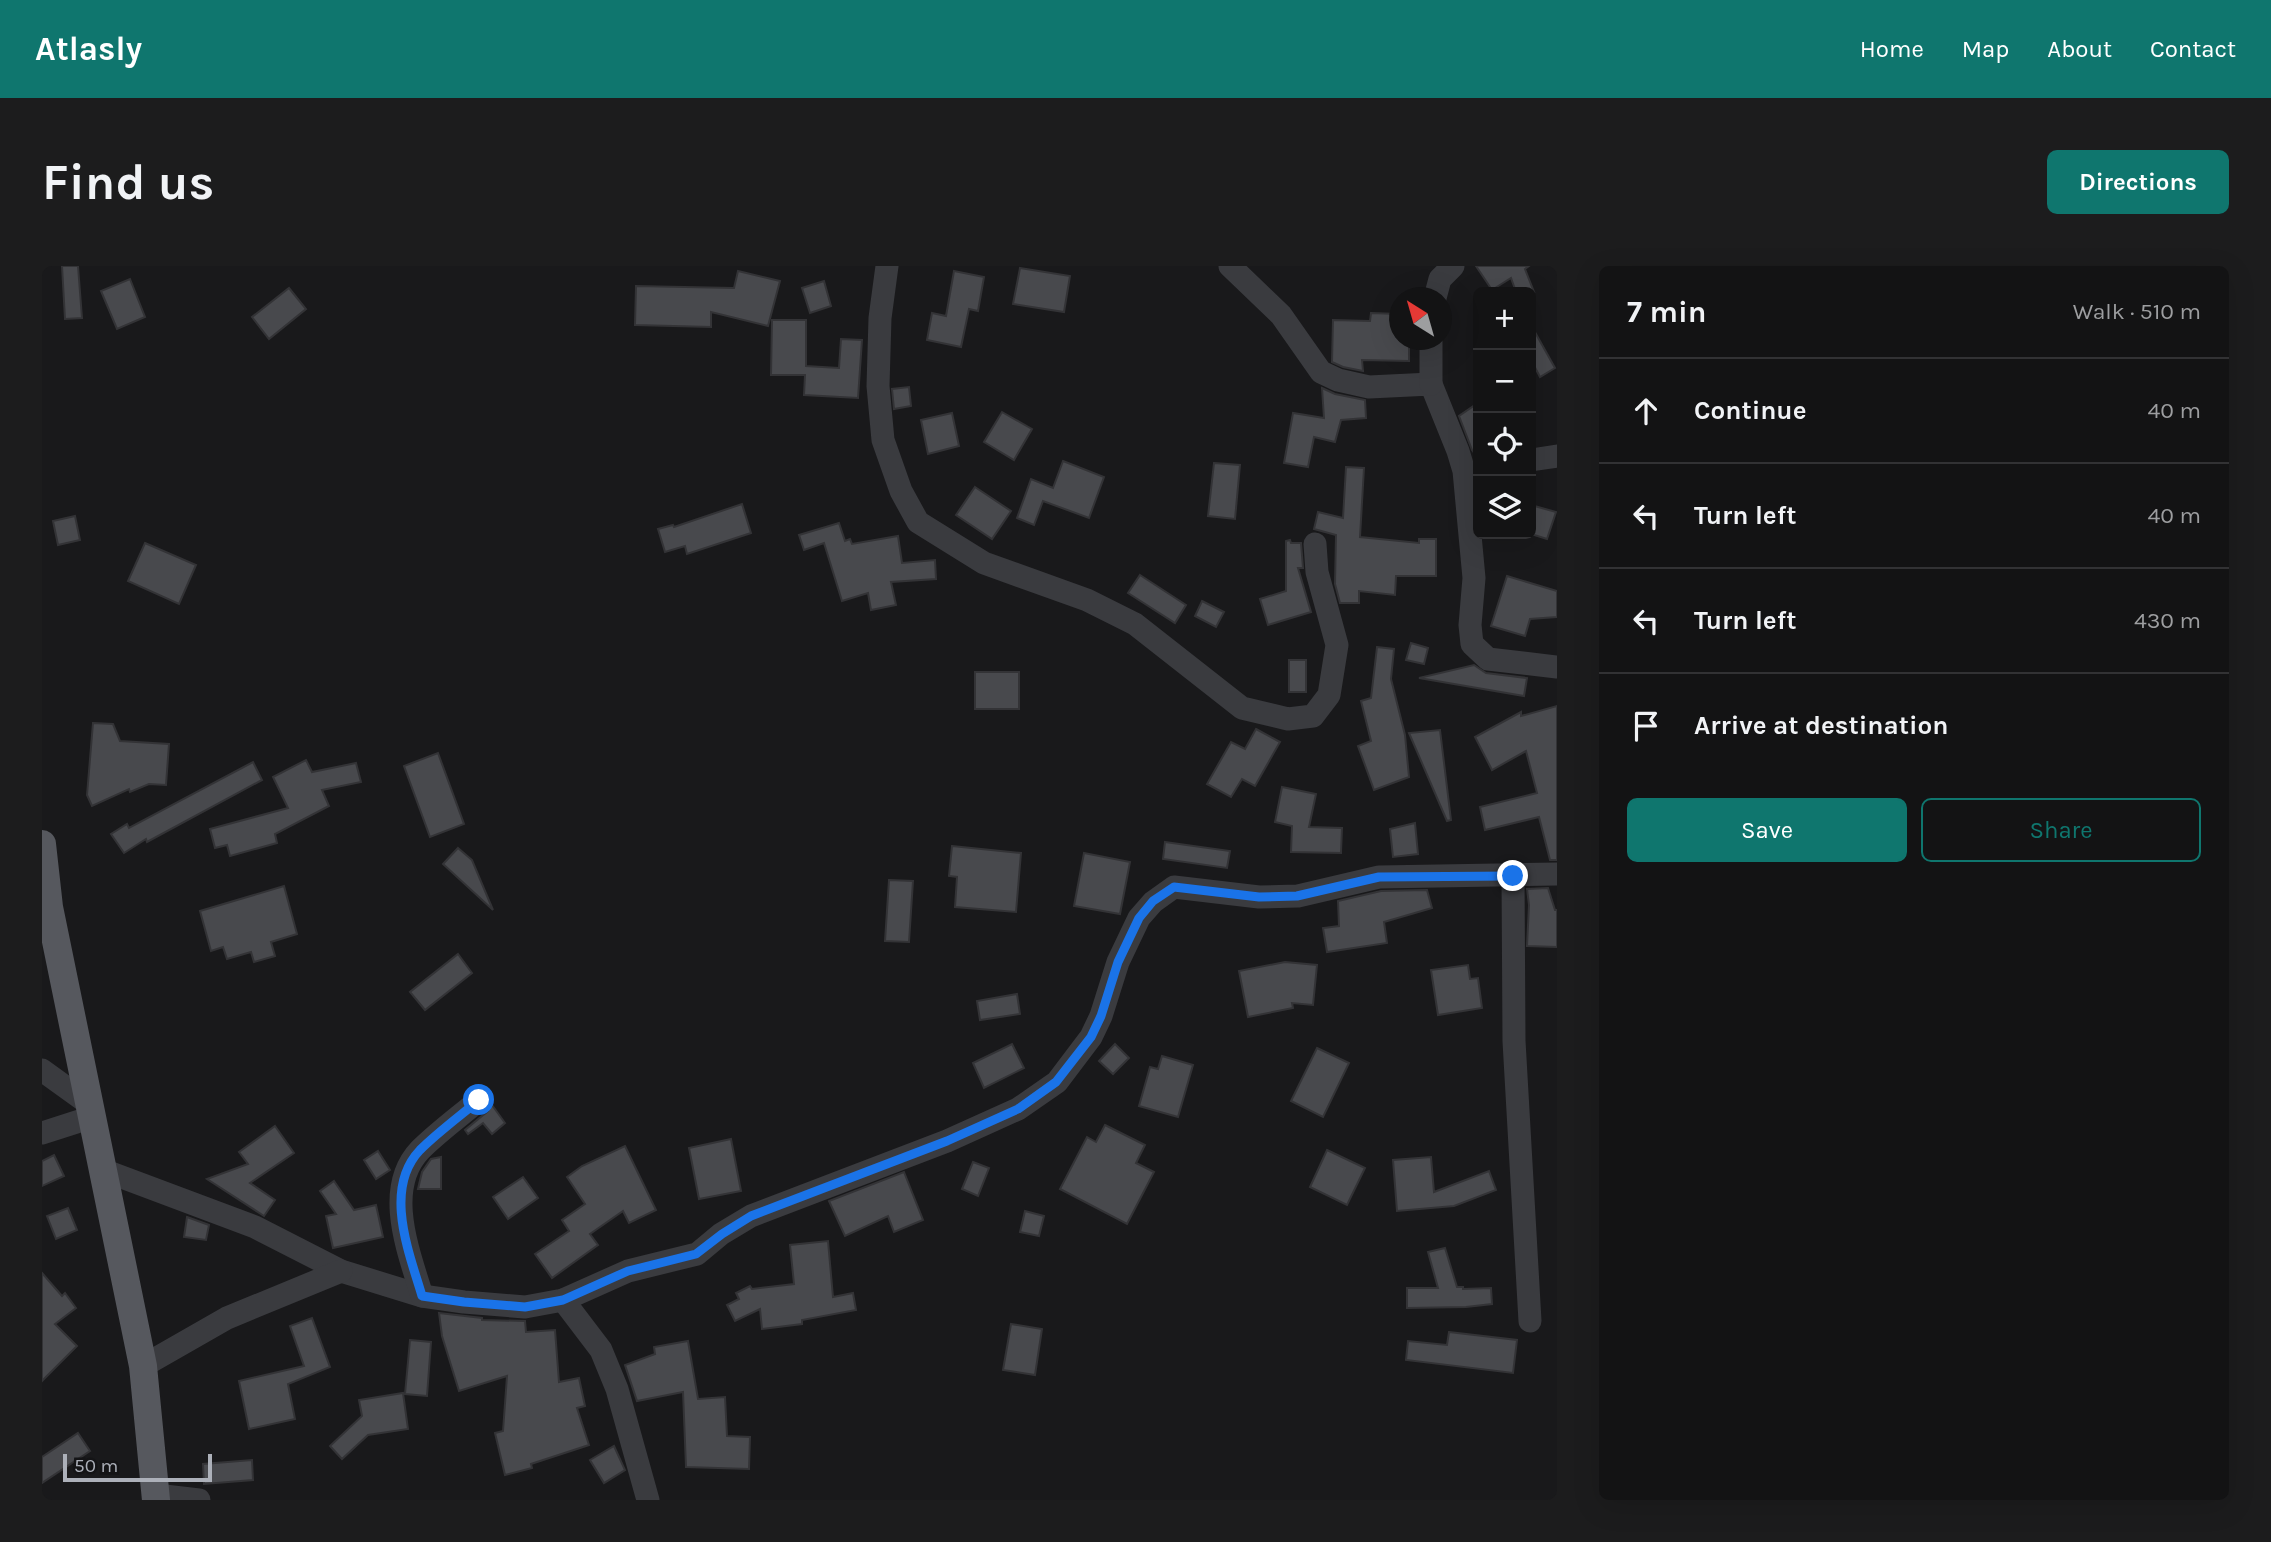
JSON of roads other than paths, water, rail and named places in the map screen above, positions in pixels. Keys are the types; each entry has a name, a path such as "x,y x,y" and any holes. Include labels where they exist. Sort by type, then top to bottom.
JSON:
{"main road":[{"path":"42,844 49,907 143,1366 156,1497"}],"street":[{"path":"887,266 880,318 878,372 883,440 901,491 918,522 984,563 1087,600 1135,624 1242,708 1288,719 1313,716 1329,695 1337,645 1317,572 1315,544"},
{"path":"1230,266 1281,315 1321,372 1338,380 1369,387 1431,384"},
{"path":"1438,287 1440,279 1453,266"},
{"path":"1430,350 1431,384 1458,450 1471,470 1474,578 1470,625 1472,645 1488,659 1557,667"},
{"path":"1536,459 1557,456"},
{"path":"103,1170 255,1227 341,1271 422,1296 525,1307 563,1300 628,1271 696,1254 751,1216 947,1141 1018,1109 1062,1077 1091,1037 1101,1016 1118,962 1139,918 1153,901 1174,887 1259,897 1297,896 1379,877 1557,874"},
{"path":"1513,876 1514,1041 1530,1321"},
{"path":"42,1070 90,1110 42,1133"},
{"path":"422,1296 400,1212 406,1173 419,1151 479,1100"},
{"path":"143,1366 227,1318 341,1271"},
{"path":"563,1300 600,1350 612,1376 648,1500"},
{"path":"156,1497 199,1500"}]}
